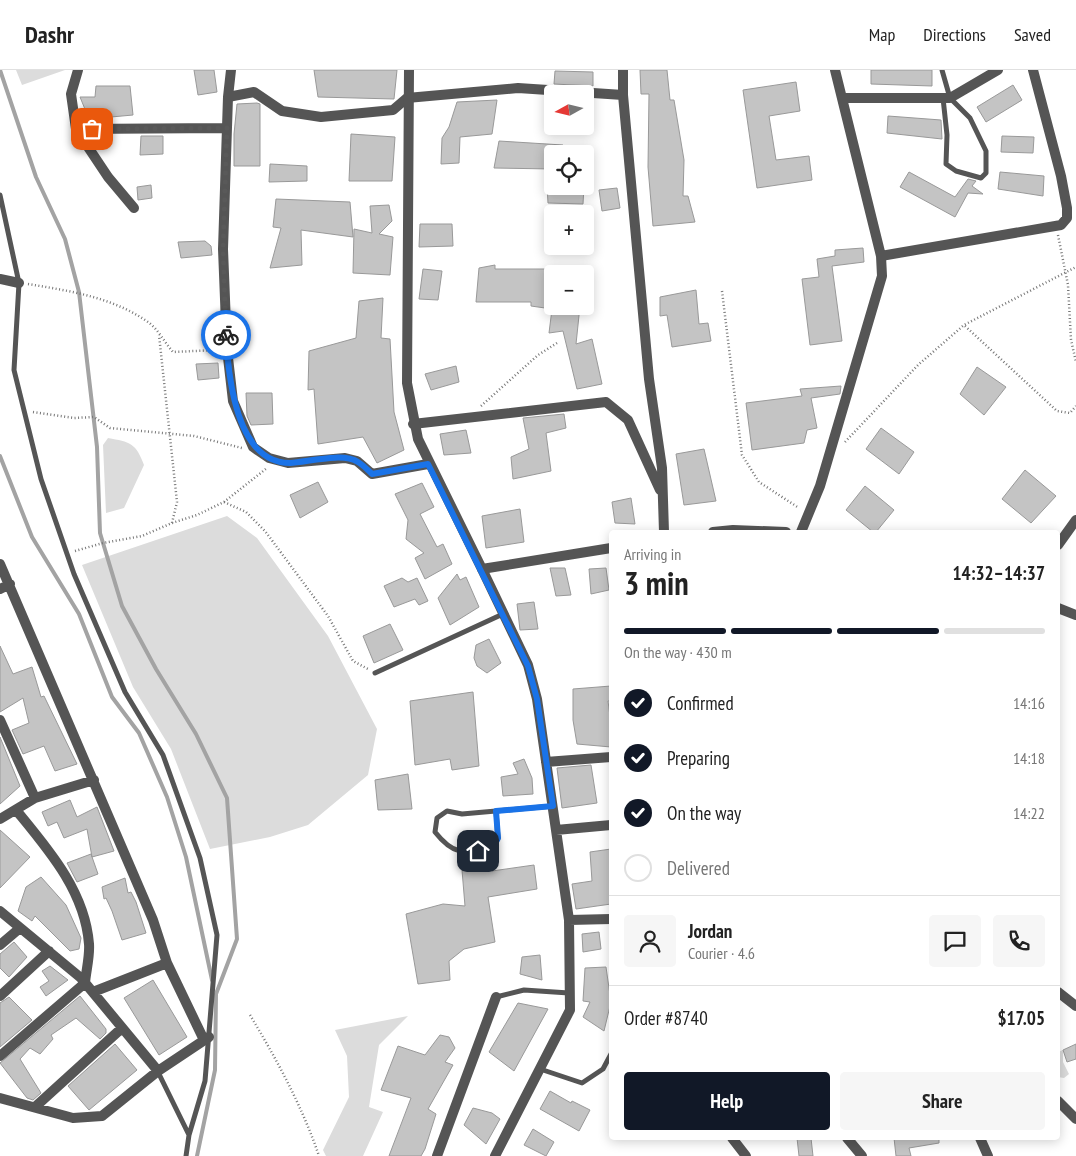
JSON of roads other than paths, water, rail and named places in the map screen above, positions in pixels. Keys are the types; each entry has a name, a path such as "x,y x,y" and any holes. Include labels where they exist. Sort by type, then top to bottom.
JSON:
{"street":[{"path":"78,70 71,94 76,129 108,176 134,208"},
{"path":"231,70 228,97 223,249 227,349 233,401 254,447 269,458 288,463 345,458 357,461 372,474 428,464"},
{"path":"409,70 407,98 407,383 413,424 428,464 482,569 528,666 537,699 569,920 570,1010 495,1156"},
{"path":"623,70 623,95 648,370 662,468 664,530"},
{"path":"802,530 820,486 882,276 881,256 834,70"},
{"path":"842,98 947,98 998,70"},
{"path":"881,256 1056,226 1060,225 1067,218 1068,208 1033,70"},
{"path":"228,97 254,92 282,110 321,117 393,110 407,98 518,88 623,95"},
{"path":"76,129 227,128"},
{"path":"0,279 19,283"},
{"path":"413,424 468,416 606,402 628,420 662,495"},
{"path":"1060,542 1076,520"},
{"path":"482,569 609,548"},
{"path":"0,564 153,920 167,964 207,1038 158,1071 102,1116 73,1118 0,1098"},
{"path":"0,589 10,584"},
{"path":"1060,609 1076,615"},
{"path":"0,720 35,798"},
{"path":"546,762 609,757"},
{"path":"0,819 35,798 94,780"},
{"path":"0,1056 85,983 89,945 79,903 57,860 16,810"},
{"path":"556,830 609,824"},
{"path":"0,911 85,983 158,1071"},
{"path":"569,920 609,919"},
{"path":"0,945 20,928"},
{"path":"0,996 48,951"},
{"path":"93,992 167,964"},
{"path":"1060,994 1076,1006"},
{"path":"437,1156 496,997"},
{"path":"35,1107 122,1028"},
{"path":"1060,1103 1076,1120"},
{"path":"734,1140 746,1156"},
{"path":"849,1140 862,1156"},
{"path":"981,1140 988,1156"}],"lane":[{"path":"942,70 947,98 946,164 956,171 981,178 986,173 986,151 970,118 947,98"},
{"path":"0,195 19,283 14,370 41,479 67,554 125,692 163,755 200,858 217,935 204,1081 186,1156"},
{"path":"375,673 503,614"},
{"path":"496,811 498,838 492,849 463,853 446,846 435,832 436,818 447,811 462,814 496,811 553,806"},
{"path":"496,997 524,990 570,993"},
{"path":"540,1069 582,1084 603,1069 609,1058"},
{"path":"158,1071 190,1135"}],"waterway":[{"path":"0,70 36,177 65,239 79,292 97,447 100,533 122,606 156,669 196,734 227,798 237,939 216,994"},
{"path":"0,456 32,537 79,614 112,697 139,733 167,797 186,857 212,980"},
{"path":"197,1156 215,1070 216,994"}]}
